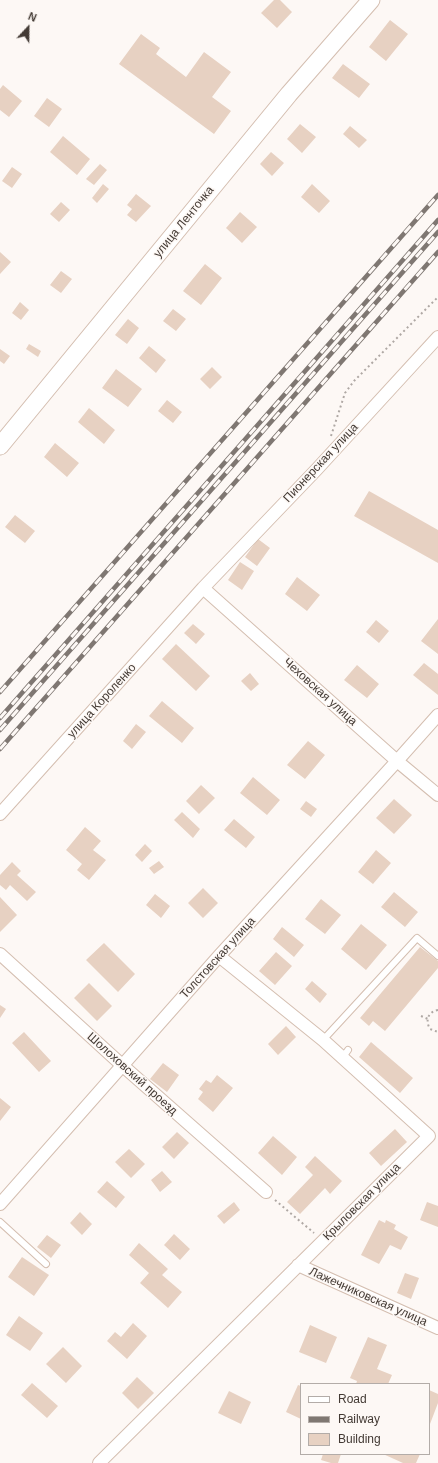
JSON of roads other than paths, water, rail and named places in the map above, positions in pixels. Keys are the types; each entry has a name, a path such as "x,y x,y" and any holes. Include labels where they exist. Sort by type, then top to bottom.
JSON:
{"main road":[{"name":"улица Ленточка","path":"0,446 289,94 371,0"}],"street":[{"name":"Пионерская улица","path":"202,588 317,469 438,337"},
{"name":"Чеховская улица","path":"202,588 397,761 438,795"},
{"name":"улица Короленко","path":"0,814 202,588"},
{"name":"Толстовская улица","path":"0,1204 219,956 438,715"},
{"name":"Шолоховский проезд","path":"0,954 123,1066 266,1192"},
{"name":"Крыловская улица","path":"99,1463 429,1136 345,1053 323,1040 219,956"},
{"name":"Лажечниковская улица","path":"298,1265 438,1328"}],"lane":[{"path":"323,1040 417,938 438,956"},
{"path":"0,1222 46,1264"}],"railway":[{"path":"0,692 438,195"},
{"path":"0,718 438,220"},
{"path":"0,730 438,232"},
{"path":"0,749 438,252"}]}
